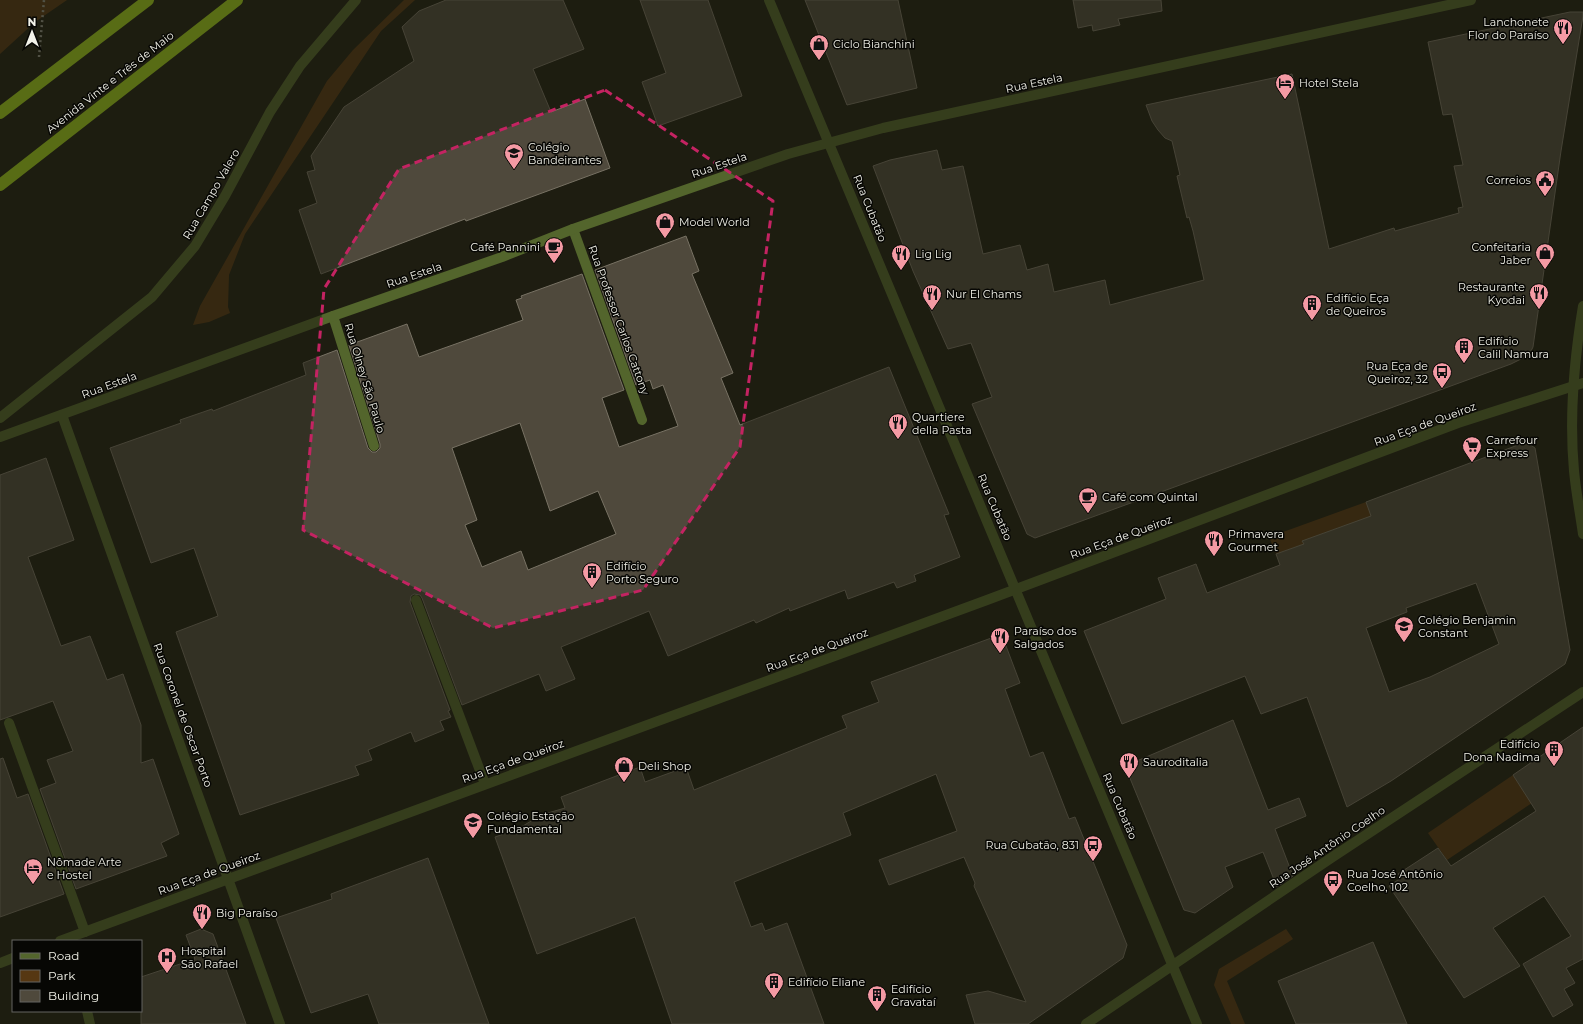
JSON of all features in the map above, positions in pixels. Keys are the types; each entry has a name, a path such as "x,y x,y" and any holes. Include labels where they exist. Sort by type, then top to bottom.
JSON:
{"highway":[{"path":"0,113 148,0"},
{"name":"Avenida Vinte e Três de Maio","path":"0,185 237,0"}],"street":[{"name":"Rua Campo Valero","path":"0,418 152,297 162,286 196,246 270,112 300,66 356,0"},
{"name":"Rua Cubatão","path":"769,0 827,142 843,174 1174,965 1197,1024"},
{"name":"Rua Estela","path":"0,437 333,316 502,257 573,229 827,142 898,124 1470,0"},
{"name":"Rua Professor Carlos Cattony","path":"573,229 642,420"},
{"path":"1583,306 1577,340 1578,384 1574,470 1583,534"},
{"name":"Rua Olney São Paulo","path":"333,316 374,446"},
{"name":"Rua Eça de Queiroz","path":"64,940 1016,589 1458,424 1578,384"},
{"name":"Rua Coronel de Oscar Porto","path":"62,415 280,1024"},
{"path":"416,600 485,784"},
{"name":"Rua José Antônio Coelho","path":"1086,1024 1583,692"},
{"path":"9,723 85,932"},
{"path":"0,963 12,958"},
{"path":"87,1012 90,1024"}],"path":[{"path":"37,84 44,0"}],"highlighted area":[{"path":"605,90 773,201 740,447 643,590 493,628 303,530 324,289 399,169"}],"green space":[{"path":"0,0 67,0 35,22 0,54"},
{"path":"404,0 415,0 381,31 245,234 229,275 228,307 230,313 209,322 193,325 200,306 327,81 353,50"},
{"path":"1366,502 1373,520 1343,526 1303,541 1304,544 1276,554 1269,537"},
{"path":"1513,775 1532,803 1447,860 1428,833"},
{"path":"1286,929 1293,939 1227,981 1245,1024 1231,1024 1214,985 1219,969"}],"building":[{"path":"446,0 563,0 584,49 533,69 551,112 585,99 610,168 466,221 465,219 321,274 299,210 317,203 307,172 315,170 311,156 344,107 414,61 402,27 419,11"},
{"path":"640,0 708,0 742,96 658,126 642,82 666,73"},
{"path":"805,0 898,0 917,88 847,105"},
{"path":"1073,0 1161,0 1162,11 1118,19 1120,25 1093,31 1092,25 1078,28"},
{"path":"1570,12 1583,12 1583,16 1561,151 1533,347 1529,355 1511,364 1035,538 1027,534 972,404 992,397 971,343 948,349 913,271 873,166 890,160 937,150 942,170 963,166 983,254 1020,245 1027,270 1048,264 1054,292 1105,280 1110,305 1204,280 1193,231 1189,217 1187,218 1177,176 1180,175 1172,141 1165,138 1158,130 1152,121 1146,105 1292,74 1329,249 1394,228 1395,231 1459,213 1458,208 1463,207 1454,166 1463,165 1452,114 1443,115 1428,42"},
{"path":"686,236 699,271 692,274 733,373 721,378 740,425 889,367 949,514 944,515 960,557 914,575 916,581 897,588 894,582 848,599 845,590 790,611 789,608 756,623 754,620 668,656 649,611 561,647 575,679 546,691 539,674 462,705 422,598 420,595 414,594 411,596 410,602 450,710 448,711 451,717 440,721 444,730 415,742 411,732 368,750 372,760 355,766 359,775 240,815 176,632 218,616 194,548 151,563 110,448 181,423 180,420 212,409 213,411 306,375 303,363 337,350 368,448 372,452 376,452 380,448 380,444 349,345 407,324 419,357 523,320 516,300 522,298 521,296 582,274 624,390 602,398 619,447 678,426 663,385 653,389 650,380 636,385 595,270","holes":["520,423 550,511 598,491 616,534 528,570 521,551 482,567 465,525 477,520 452,448"]},
{"path":"1526,442 1535,448 1570,650 1565,664 1391,781 1347,807 1307,697 1261,714 1245,676 1122,724 1084,631 1166,599 1158,578 1196,564 1207,593 1280,565 1276,554 1304,544 1302,541 1371,516 1366,502","holes":["1476,583 1499,644 1430,677 1389,692 1366,628 1407,612 1406,608"]},
{"path":"46,458 74,540 28,557 61,646 90,636 107,680 123,674 141,725 141,763 153,759 179,834 161,843 167,856 76,889 40,789 56,783 47,760 73,751 53,701 0,720 0,475"},
{"path":"994,637 1003,638 1020,683 1005,689 1030,757 1043,752 1069,819 1075,817 1127,945 1123,958 1028,1024 975,1024 966,995 988,991 1026,1002 974,886 975,883 964,857 889,885 879,860 957,831 936,774 843,813 851,835 734,882 751,927 762,923 765,931 787,923 824,1024 672,1024 635,917 537,954 495,837 518,829 541,815 565,808 561,797 640,767 645,782 686,767 694,790 847,728 842,716 879,702 871,682"},
{"path":"1233,720 1268,810 1299,798 1306,816 1275,829 1293,876 1277,887 1263,852 1225,867 1233,887 1195,913 1184,910 1125,766"},
{"path":"1583,727 1583,959 1566,968 1575,983 1564,989 1573,1005 1553,1017 1523,964 1571,936 1544,896 1493,928 1520,966 1464,998 1389,886 1401,878 1398,874 1438,848 1451,866 1536,811 1513,775"},
{"path":"3,758 17,798 28,794 64,894 0,917 0,759"},
{"path":"428,858 489,1024 379,1024 368,994 311,1013 276,918 332,899 331,894"},
{"name":"Hospital São Rafael","path":"201,929 213,934 246,1024 141,1024 142,977 195,959 186,935"},
{"path":"1373,942 1407,1024 1296,1024 1278,981"}],"place":[{"name":"Lanchonete Flor do Paraíso","path":"1563,45"},
{"name":"Ciclo Bianchini","path":"819,61"},
{"name":"Hotel Stela","path":"1285,100"},
{"name":"Colégio Bandeirantes","path":"514,170"},
{"name":"Correios","path":"1545,197"},
{"name":"Model World","path":"665,239"},
{"name":"Café Pannini","path":"554,264"},
{"name":"Confeitaria Jaber","path":"1545,270"},
{"name":"Lig Lig","path":"901,271"},
{"name":"Restaurante Kyodai","path":"1539,310"},
{"name":"Nur El Chams","path":"932,311"},
{"name":"Edifício Eça de Queiros","path":"1312,321"},
{"name":"Edifício Calil Namura","path":"1464,364"},
{"name":"Rua Eça de Queiroz, 32","path":"1442,389"},
{"name":"Quartiere della Pasta","path":"898,440"},
{"name":"Carrefour Express","path":"1472,463"},
{"name":"Café com Quintal","path":"1088,514"},
{"name":"Primavera Gourmet","path":"1214,557"},
{"name":"Edifício Porto Seguro","path":"592,589"},
{"name":"Colégio Benjamin Constant","path":"1404,643"},
{"name":"Paraíso dos Salgados","path":"1000,654"},
{"name":"Edifício Dona Nadima","path":"1554,767"},
{"name":"Sauroditalia","path":"1129,779"},
{"name":"Deli Shop","path":"624,783"},
{"name":"Colégio Estação Fundamental","path":"473,839"},
{"name":"Rua Cubatão, 831","path":"1093,862"},
{"name":"Nômade Arte e Hostel","path":"33,885"},
{"name":"Rua José Antônio Coelho, 102","path":"1333,897"},
{"name":"Big Paraíso","path":"202,930"},
{"name":"Hospital São Rafael","path":"167,974"},
{"name":"Edifício Eliane","path":"774,999"},
{"name":"Edifício Gravataí","path":"877,1012"}]}
